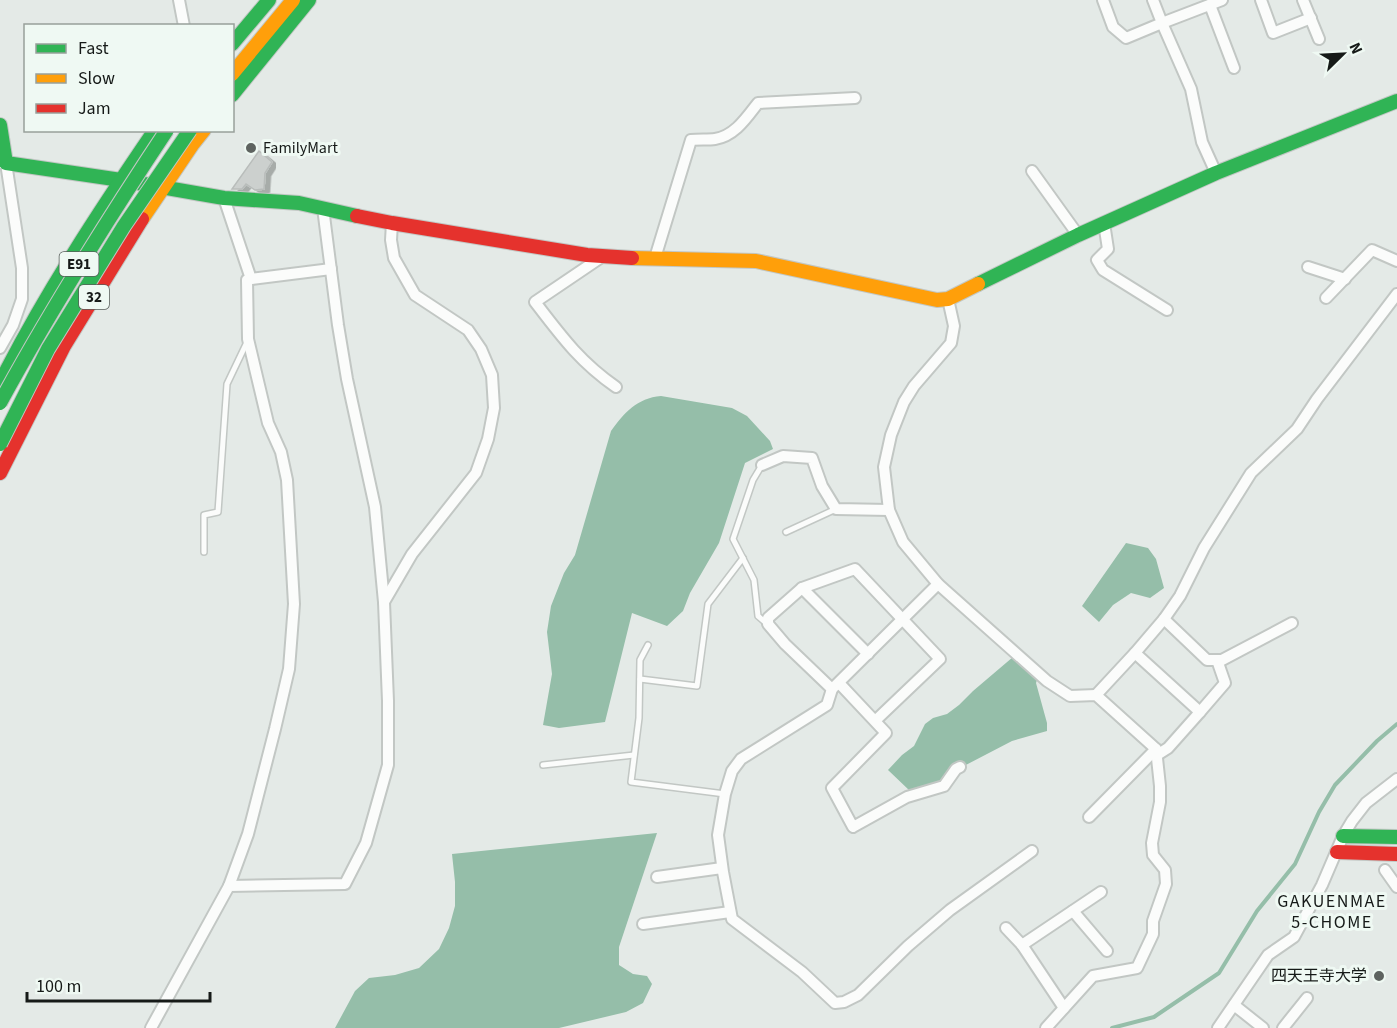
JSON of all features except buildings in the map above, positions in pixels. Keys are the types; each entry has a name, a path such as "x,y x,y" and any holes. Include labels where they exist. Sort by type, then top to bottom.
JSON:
{"main road":[{"path":"234,29 258,0"},
{"path":"234,42 269,0"},
{"path":"234,72 293,0"},
{"path":"234,93 309,0"},
{"path":"0,125 3,163 224,198 300,204 392,223 587,255 756,261 937,300 948,299 1078,235 1216,173 1397,101"},
{"name":"32","path":"0,383 79,244 154,132"},
{"name":"E91","path":"0,403 68,282 166,132"},
{"name":"E91","path":"0,444 48,349 124,226 189,132"},
{"name":"32","path":"0,472 64,346 150,206 203,132"},
{"path":"1343,836 1397,837"},
{"path":"1337,852 1397,854"}],"street":[{"path":"179,0 184,24"},
{"path":"1103,0 1113,27 1126,38 1205,4 1222,0"},
{"path":"1153,0 1191,89 1202,141 1216,173"},
{"path":"1261,0 1273,33 1311,18"},
{"path":"1303,0 1319,39"},
{"path":"1205,4 1234,68"},
{"path":"655,258 691,140 717,139 728,135 739,126 758,103 855,99"},
{"path":"0,348 13,325 22,299 22,268 3,163"},
{"path":"1032,171 1078,235"},
{"path":"224,198 251,279"},
{"path":"229,886 345,884 366,843 388,765 384,602 375,507 347,379 323,208"},
{"path":"384,602 412,554 476,473 488,439 494,408 492,375 481,348 468,330 415,295 394,258 390,240 392,223"},
{"path":"1104,223 1108,249 1097,260 1103,270 1167,310"},
{"path":"1326,298 1372,250 1397,261"},
{"path":"603,256 535,302 570,348 597,374 616,387"},
{"path":"1308,267 1345,279"},
{"path":"151,1028 229,886 248,834 287,679 293,636 294,604 286,480 280,452 268,423 248,339 247,280 331,269"},
{"path":"1096,696 1164,619 1180,596 1204,549 1251,473 1297,429 1397,294"},
{"path":"948,299 954,326 951,343 914,386 904,402 891,435 884,467 889,510 903,542 938,584 1047,681 1070,696 1096,696 1157,752 1160,802 1152,843 1154,855 1165,870 1167,884 1153,921 1154,934 1137,968 1093,976 1046,1028"},
{"path":"762,465 783,456 812,458 822,486 836,510 889,510"},
{"path":"876,720 940,659 855,569 802,588 768,618 768,624 785,644 876,720 886,733 832,788 853,827 907,797 944,786 960,767"},
{"path":"938,584 835,686 827,705 741,759 732,771 725,794 718,835 732,919 802,972 835,1003 844,1002 858,995 908,946 950,910 1032,851"},
{"path":"802,588 868,654"},
{"path":"1164,619 1207,660 1222,660 1292,623"},
{"path":"1135,653 1200,712"},
{"path":"1089,817 1157,752 1168,748 1225,683 1217,660"},
{"path":"1218,1028 1268,955 1294,937 1323,885 1343,836 1352,821 1366,803 1397,779"},
{"path":"657,877 722,868"},
{"path":"1385,870 1397,887"},
{"path":"1022,945 1101,892"},
{"path":"1073,911 1107,951"},
{"path":"643,924 730,912"},
{"path":"1006,928 1022,945 1064,1008"},
{"path":"1283,1028 1307,998"},
{"path":"1234,1005 1263,1028"}],"lane":[{"path":"204,552 204,515 218,512 227,384 248,339"},
{"path":"762,465 753,480 733,539 754,580 758,616 768,624"},
{"path":"786,532 836,510"},
{"path":"640,679 697,686 708,604 743,558"},
{"path":"648,645 640,660 639,718 631,782 725,794"},
{"path":"543,765 634,755"}],"shaded area":[{"path":"661,396 732,408 747,416 770,441 773,449 745,463 719,543 690,593 683,611 667,626 632,613 605,722 559,728 543,725 552,674 547,632 551,606 564,573 575,555 611,431 632,407 652,397"},
{"path":"1126,543 1148,548 1156,559 1164,588 1150,598 1131,593 1113,605 1099,622 1082,606"},
{"path":"1013,657 1037,680 1047,731 1012,741 962,767 942,781 910,791 888,770 914,746 925,724 933,718 947,714 959,705"},
{"path":"657,833 619,947 619,965 633,974 647,976 652,984 643,1003 626,1012 559,1028 335,1028 355,991 369,978 395,975 419,968 439,949 449,928 455,906 452,854"}],"waterway":[{"path":"1112,1028 1154,1017 1219,973 1257,911 1295,864 1319,812 1335,785 1377,741 1397,724"}],"traffic: fast":[{"path":"234,42 269,0"},
{"path":"234,93 309,0"},
{"path":"978,284 1078,235 1216,173 1397,101"},
{"path":"0,125 6,163 224,198 299,203 357,216"},
{"path":"0,383 35,317 73,254 154,132"},
{"path":"0,403 80,265 166,132"},
{"path":"0,444 48,349 124,226 189,132"},
{"path":"1343,836 1397,837"}],"traffic: slow":[{"path":"234,72 293,0"},
{"path":"142,219 202,132"},
{"path":"632,258 756,261 937,300 948,299 978,284"}],"traffic: jam":[{"path":"357,216 587,255 632,258"},
{"path":"0,473 64,346 142,219"},
{"path":"1337,852 1397,854"}],"place":[{"name":"FamilyMart","path":"251,148"},
{"name":"四天王寺大学","path":"1379,976"}],"district":[{"name":"GAKUENMAE 5-CHOME","path":"1332,911"}]}
